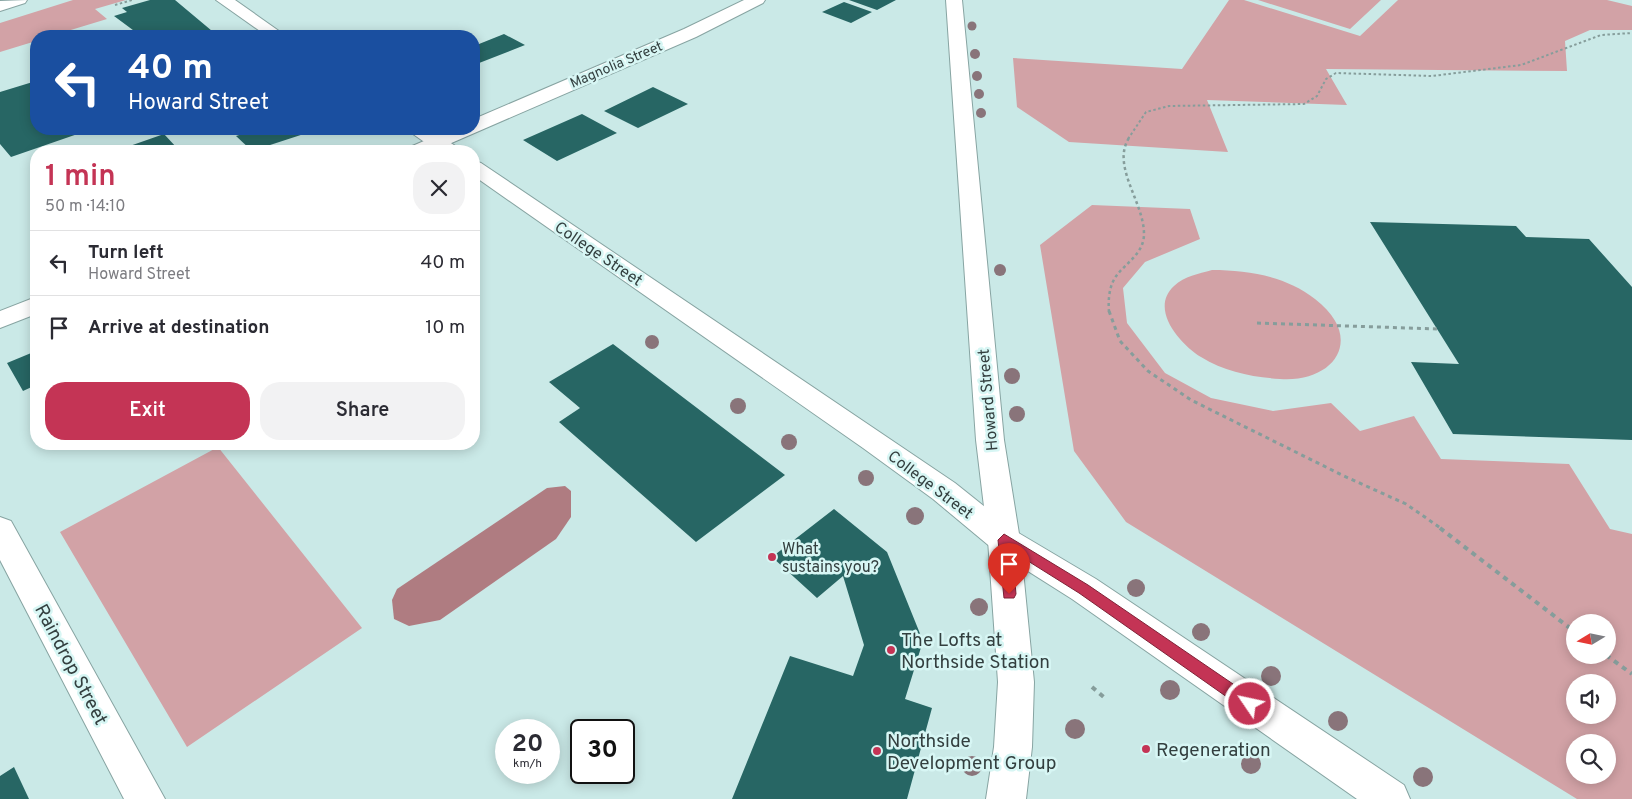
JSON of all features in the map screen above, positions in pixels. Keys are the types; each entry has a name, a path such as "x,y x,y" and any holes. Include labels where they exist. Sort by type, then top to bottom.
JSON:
{"street":[{"path":"0,6 19,0"},
{"path":"224,0 269,30"},
{"name":"Magnolia Street","path":"480,123 690,33 758,0"},
{"name":"Howard Street","path":"954,0 990,440 1004,540 1016,682 1013,747 1006,799"},
{"path":"425,135 441,145"},
{"path":"447,145 460,135"},
{"name":"College Street","path":"480,171 873,441 944,492 1004,540 1084,589 1390,799"},
{"path":"0,320 30,308"},
{"name":"Raindrop Street","path":"0,530 145,799"}],"path":[{"path":"115,5 132,0"},
{"path":"1566,625 1444,530 1406,504 1344,476 1199,404 1148,371 1120,341 1109,312 1108,299 1116,276 1136,256 1144,234 1138,201 1125,174 1123,147 1146,112 1169,106 1304,104 1318,96 1326,79 1336,72 1432,76 1521,65 1601,36 1632,33"},
{"path":"1258,323 1438,329"},
{"path":"1616,662 1632,674"},
{"path":"1092,687 1106,699"}],"shaded area":[{"path":"73,0 126,0 95,9 107,19 71,30 30,30 30,43 0,52 0,23"},
{"path":"1229,0 1244,0 1360,36 1398,0 1607,0 1632,6 1632,30 1590,30 1565,41 1567,71 1326,69 1347,105 1207,100 1228,152 1069,142 1017,107 1013,58 1182,69"},
{"path":"1258,0 1381,0 1350,29"},
{"path":"1092,205 1190,209 1200,239 1145,262 1123,288 1127,323 1165,373 1211,398 1273,411 1331,403 1360,431 1414,416 1441,459 1569,464 1610,529 1632,534 1632,799 1577,799 1126,522 1074,451 1040,245"},
{"path":"1212,270 1253,273 1279,280 1304,291 1330,314 1338,328 1341,342 1337,355 1329,365 1316,374 1300,378 1280,379 1239,373 1201,357 1184,344 1170,325 1165,305 1167,295 1178,283 1192,276"},
{"path":"212,450 220,450 362,628 187,747 60,532"},
{"path":"565,486 571,491 571,517 556,539 440,620 409,626 394,619 392,600 397,589 547,488"}],"building":[{"path":"150,0 175,0 211,30 133,30 114,16 127,12 122,8"},
{"path":"849,0 896,0 877,10"},
{"path":"844,2 872,12 851,23 822,12"},
{"path":"504,34 525,45 480,63 480,44"},
{"path":"30,83 30,135 75,135 46,145 30,145 30,150 11,157 0,144 0,92"},
{"path":"653,87 688,104 638,128 604,111"},
{"path":"582,114 617,133 557,161 523,140"},
{"path":"165,135 174,145 133,145"},
{"path":"301,135 270,145 246,145 236,136"},
{"path":"1370,222 1516,226 1526,237 1589,239 1632,287 1632,440 1453,434 1411,362 1459,364"},
{"path":"613,344 785,475 696,542 559,422 580,408 549,382"},
{"path":"30,353 30,388 23,391 7,363"},
{"name":"The Lofts at Northside Station","path":"834,509 887,552 923,641 905,699 932,708 907,799 732,799 790,656 853,676 864,645 843,576 817,598 772,557"},
{"path":"14,767 29,799 0,799 0,776"}],"place":[{"name":"What sustains you?","path":"772,557"},
{"name":"The Lofts at Northside Station","path":"891,650"},
{"name":"Regeneration","path":"1146,749"},
{"name":"Northside Development Group","path":"877,751"}],"route":[{"path":"1009,594 1004,540 1084,589 1250,704"}]}
